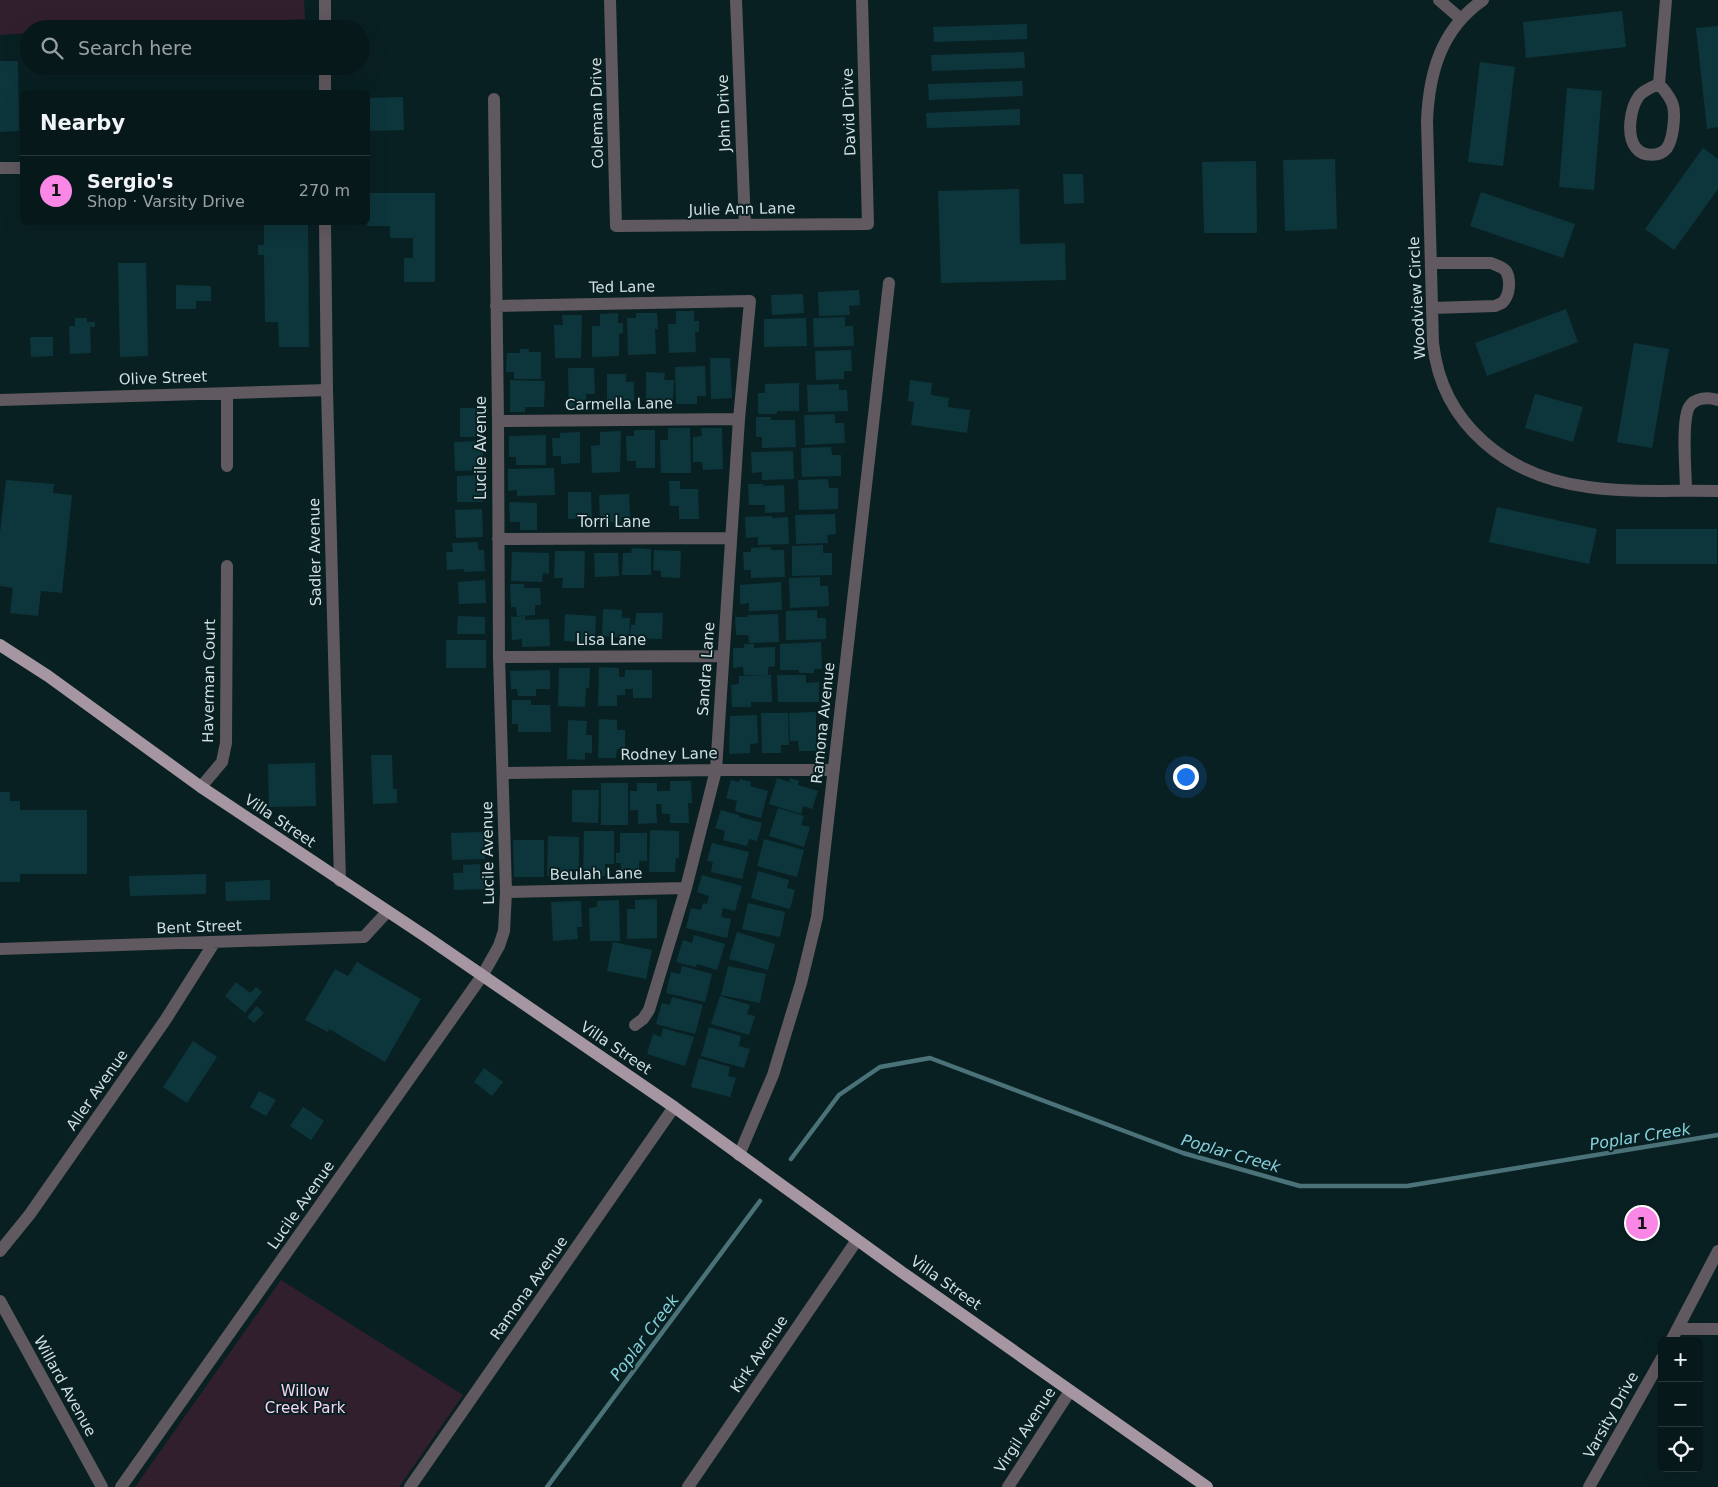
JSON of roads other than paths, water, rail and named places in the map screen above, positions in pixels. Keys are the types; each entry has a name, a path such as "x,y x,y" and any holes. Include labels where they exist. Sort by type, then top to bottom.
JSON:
{"main road":[{"name":"Villa Street","path":"0,645 48,676 201,788 674,1107 857,1240 1207,1487"}],"street":[{"path":"325,0 325,20"},
{"name":"Coleman Drive","path":"610,0 616,226"},
{"name":"John Drive","path":"736,0 745,225"},
{"name":"David Drive","path":"862,0 868,224"},
{"path":"1439,0 1461,19"},
{"name":"Woodview Circle","path":"1483,0 1473,6 1461,19 1439,55 1428,94 1427,130 1432,308 1436,365 1451,404 1483,442 1501,456 1531,471 1564,483 1589,488 1718,491"},
{"path":"1659,84 1649,88 1639,96 1634,106 1630,136 1636,148 1643,154 1660,153 1667,149 1672,138 1675,114 1674,104 1659,84 1666,0"},
{"path":"325,75 325,90"},
{"name":"Lucile Avenue","path":"121,1487 482,976 500,946 504,931 506,892 504,773 499,657 494,99"},
{"path":"0,168 20,168"},
{"name":"Julie Ann Lane","path":"616,226 868,224"},
{"name":"Sadler Avenue","path":"325,225 327,390 340,881"},
{"path":"1432,264 1491,263 1506,271 1509,288 1507,296 1502,303 1494,306 1432,308"},
{"name":"Ramona Avenue","path":"739,1154 772,1075 808,955 817,917 889,283"},
{"name":"Ted Lane","path":"496,306 750,301"},
{"name":"Sandra Lane","path":"635,1025 643,1019 649,1010 686,888 716,770 731,538 750,301"},
{"name":"Olive Street","path":"0,400 327,390"},
{"path":"227,393 227,466"},
{"path":"1686,490 1686,425 1690,406 1696,401 1706,398 1718,400"},
{"name":"Carmella Lane","path":"498,421 740,419"},
{"name":"Torri Lane","path":"498,539 731,538"},
{"name":"Haverman Court","path":"201,788 222,762 226,743 227,566"},
{"name":"Lisa Lane","path":"499,657 723,656"},
{"name":"Rodney Lane","path":"504,773 834,770"},
{"name":"Beulah Lane","path":"506,892 686,888"},
{"name":"Bent Street","path":"0,949 364,937 387,912"},
{"name":"Aller Avenue","path":"0,1252 30,1214 166,1019 214,943"},
{"name":"Ramona Avenue","path":"410,1487 674,1107"},
{"name":"Kirk Avenue","path":"688,1487 857,1240"},
{"path":"1673,1337 1718,1251"},
{"name":"Willard Avenue","path":"0,1301 102,1487"},
{"path":"1678,1329 1718,1329"},
{"name":"Varsity Drive","path":"1589,1487 1658,1365"},
{"name":"Virgil Avenue","path":"1008,1487 1070,1391"}],"waterway":[{"name":"Poplar Creek","path":"791,1159 839,1095 880,1067 930,1058 1183,1153 1300,1186 1407,1186 1718,1135"},
{"name":"Poplar Creek","path":"547,1487 760,1201"}],"place":[{"name":"Sergio's","path":"1642,1223"}],"park label":[{"name":"Willow Creek Park","path":"305,1400"}]}
